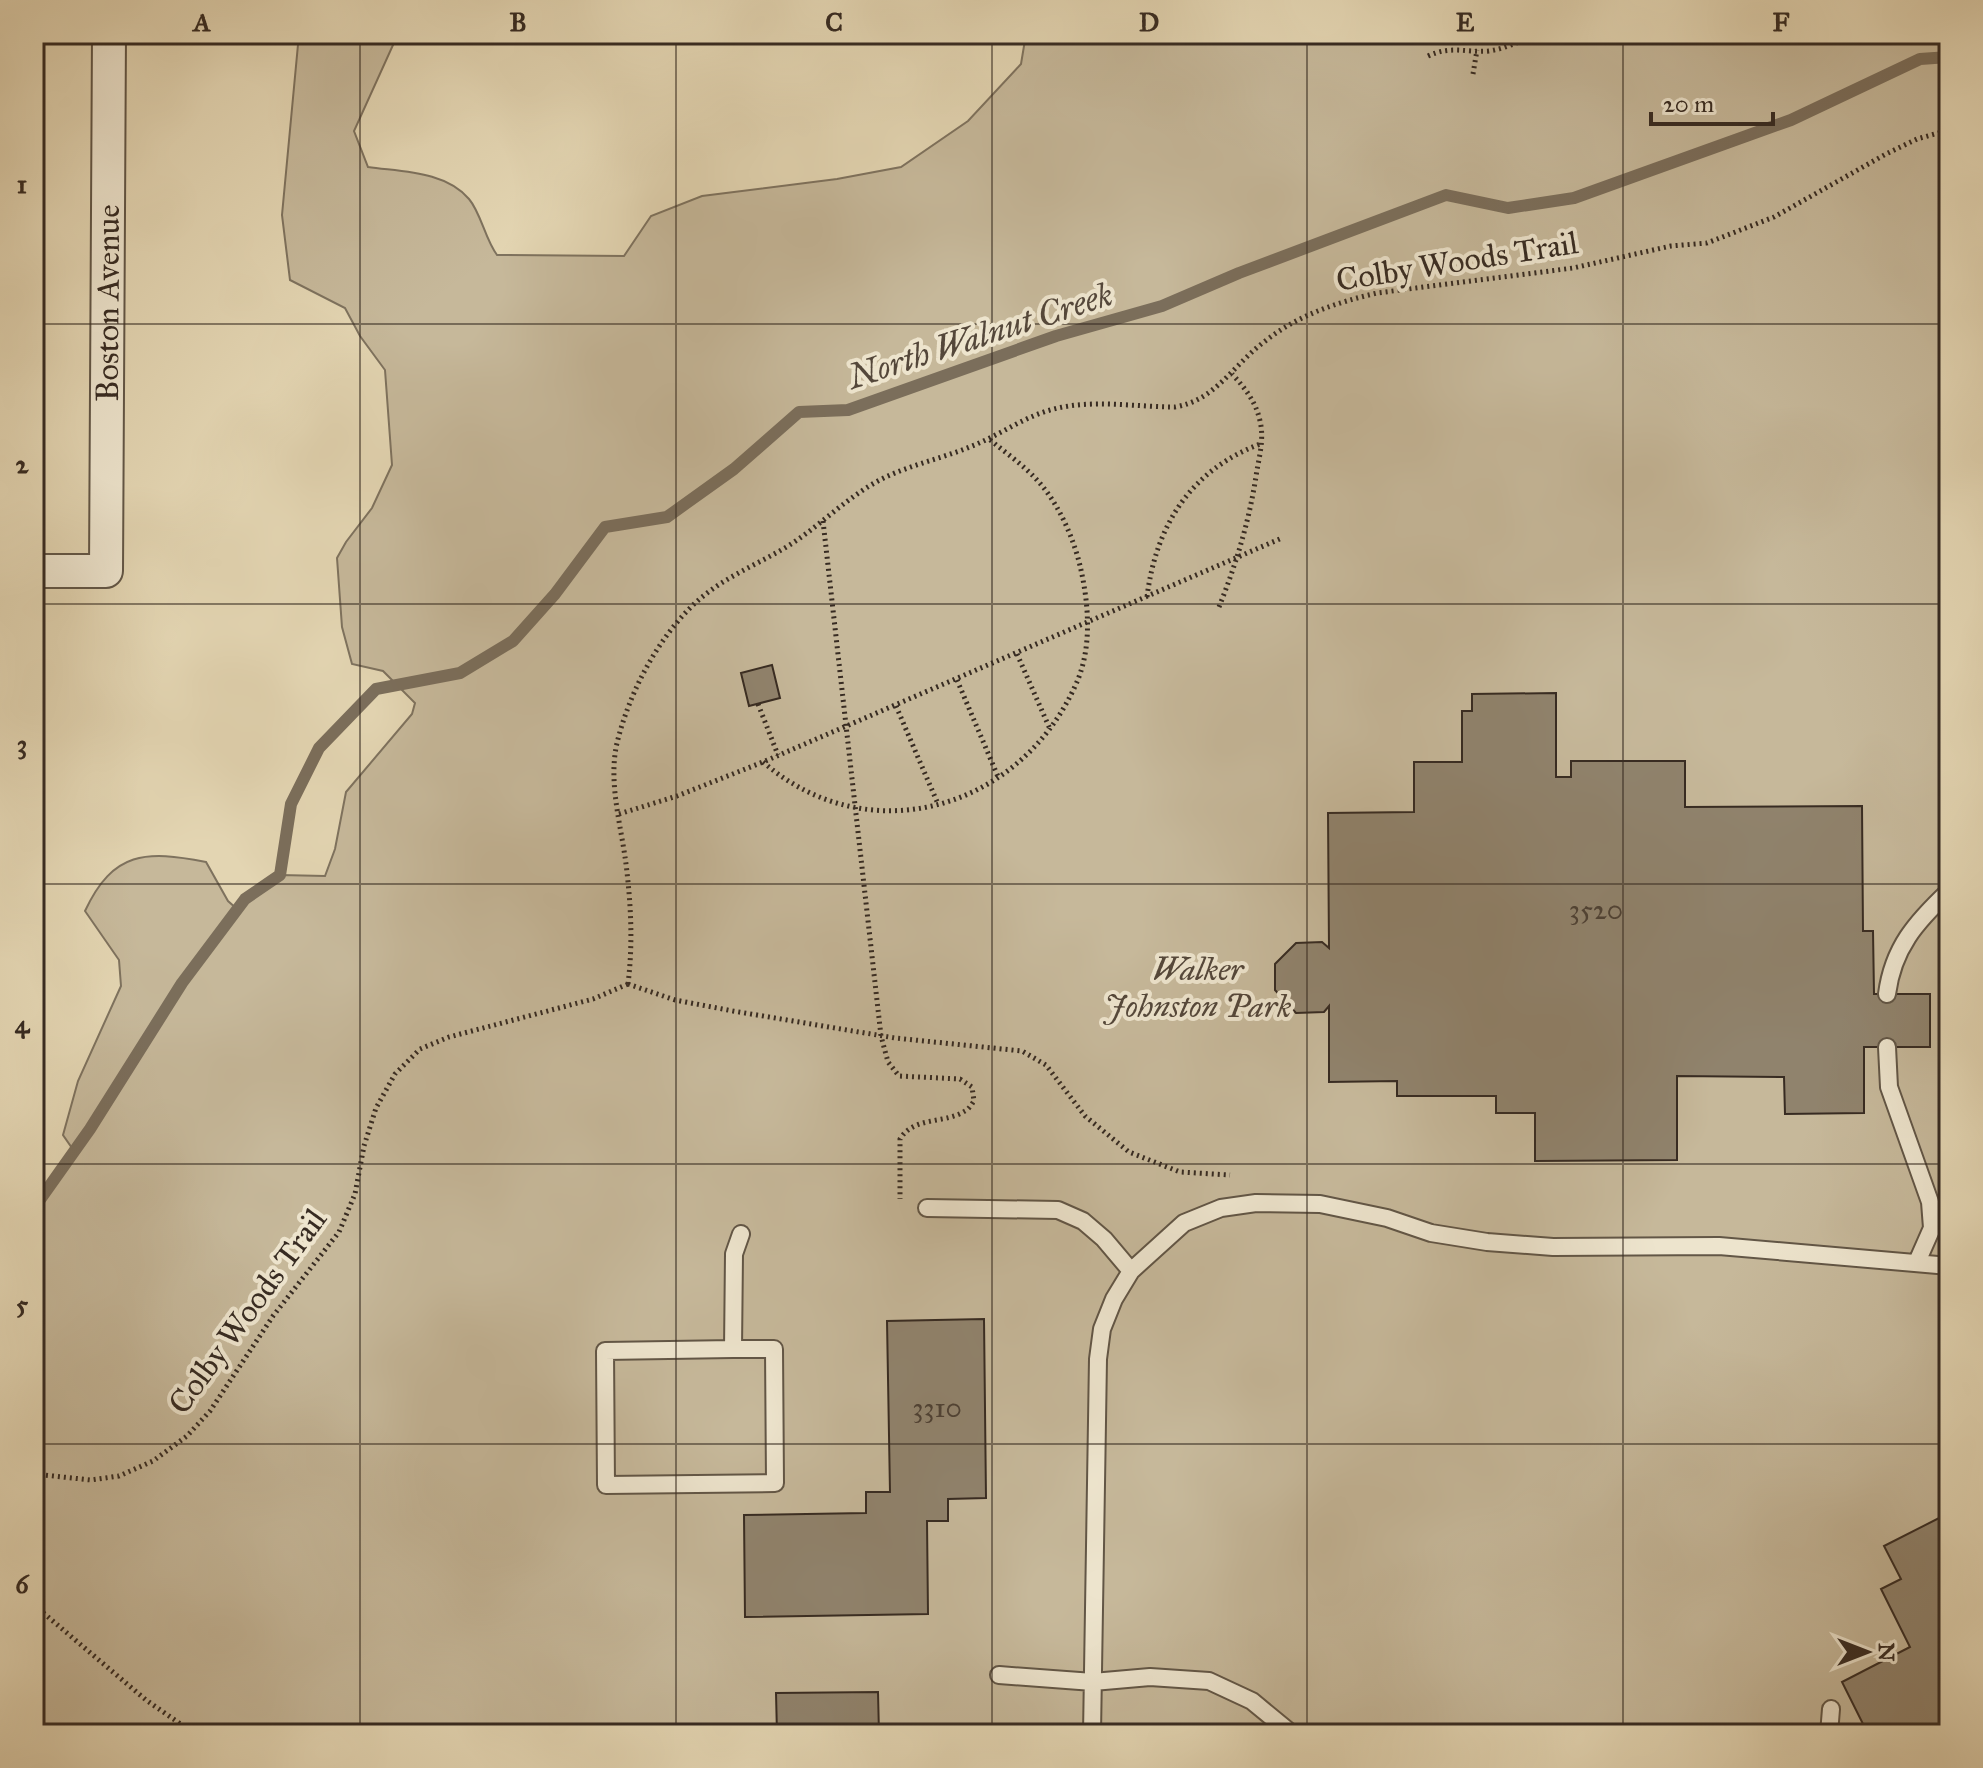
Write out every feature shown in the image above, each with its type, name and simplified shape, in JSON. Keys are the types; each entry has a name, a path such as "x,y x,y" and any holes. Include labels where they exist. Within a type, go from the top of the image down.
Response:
{"street":[{"name":"Boston Avenue","path":"34,571 106,571 109,34"}],"lane":[{"path":"1887,994 1889,974 1897,951 1926,913 1949,891"},
{"path":"1887,1047 1889,1087 1930,1202 1932,1228 1917,1262"},
{"path":"1092,1734 1098,1359 1102,1329 1114,1299 1131,1271 1184,1223 1221,1208 1256,1203 1320,1204 1387,1218 1431,1233 1487,1242 1553,1247 1719,1246 1949,1266"},
{"path":"927,1208 1058,1210 1083,1221 1104,1239 1131,1271"},
{"path":"733,1349 734,1254 741,1234"},
{"path":"733,1349 774,1349 775,1483 606,1485 605,1351 733,1349"},
{"path":"999,1675 1093,1682 1150,1677 1209,1681 1252,1701 1292,1734"},
{"path":"1829,1734 1831,1709"}],"path":[{"path":"1428,56 1442,50 1491,51 1535,35 1550,34"},
{"path":"1558,34 1596,40 1608,34"},
{"path":"1473,74 1477,50"},
{"name":"Colby Woods Trail","path":"34,1474 91,1480 119,1476 153,1461 195,1428 210,1411 273,1316 339,1232 355,1194 364,1146 376,1108 395,1074 420,1049 449,1037 593,999 628,984 632,955 618,814 616,749 623,721 644,673 672,628 710,589 788,546 888,475 945,457 1037,415 1075,405 1175,407 1203,399 1261,344 1285,326 1321,309 1377,293 1573,268 1671,246 1707,243 1774,217 1917,139 1949,130"},
{"path":"1219,607 1238,558 1252,501 1261,444 1261,424 1256,407 1246,389 1232,374"},
{"path":"763,762 782,779 807,793 857,807 914,809 951,802 999,779 1028,756 1050,729 1077,682 1087,623 1081,569 1066,526 1044,488 989,439"},
{"path":"1147,598 1151,566 1177,508 1213,467 1236,453 1261,444"},
{"path":"823,521 881,1036 888,1062 899,1076 960,1079 972,1087 974,1101 965,1111 918,1124 904,1132 900,1139 900,1208"},
{"path":"618,814 677,796 763,762 1282,538"},
{"path":"1017,654 1050,729"},
{"path":"957,680 999,779"},
{"path":"758,704 778,755"},
{"path":"896,706 938,804"},
{"path":"628,984 675,1000 881,1036 1022,1051 1046,1065 1085,1116 1129,1152 1180,1172 1234,1175"},
{"path":"34,1605 146,1700 195,1734"}],"green space":[{"name":"Walker Johnston Park","path":"299,34 398,34 354,131 368,167 422,174 459,190 473,205 497,255 624,256 651,216 702,196 837,179 901,167 968,121 1021,64 1026,34 1949,34 1949,1734 34,1734 34,1208 74,1151 63,1135 78,1081 121,986 119,960 85,911 107,876 120,866 149,856 206,862 228,901 237,909 245,899 280,875 325,876 335,849 346,792 412,714 415,703 383,671 352,664 342,627 337,558 372,508 392,465 385,370 360,336 345,308 290,280 282,215"}],"building":[{"path":"772,665 780,698 749,706 741,673"},
{"path":"1556,693 1556,777 1571,777 1571,761 1685,761 1685,807 1862,806 1863,931 1873,931 1874,994 1930,994 1930,1047 1864,1047 1864,1113 1785,1114 1784,1077 1677,1076 1677,1160 1535,1161 1535,1113 1496,1113 1496,1096 1397,1096 1397,1081 1329,1082 1329,1006 1324,1012 1296,1013 1275,990 1275,964 1296,943 1322,942 1329,948 1328,813 1414,812 1414,762 1462,762 1462,711 1472,711 1472,694"},
{"path":"984,1319 986,1498 948,1499 948,1521 927,1521 928,1614 745,1617 744,1515 866,1513 866,1492 890,1492 887,1321"},
{"path":"1949,1513 1949,1734 1868,1734 1842,1682 1910,1647 1881,1589 1901,1579 1884,1546"},
{"path":"878,1692 879,1734 777,1734 776,1693"}],"waterway":[{"name":"North Walnut Creek","path":"34,1208 90,1129 182,983 245,899 280,875 291,804 319,748 376,689 460,673 513,641 555,594 605,527 667,517 734,469 799,412 848,410 1056,336 1162,306 1239,273 1446,195 1508,208 1574,198 1791,120 1920,59 1949,57"}]}
